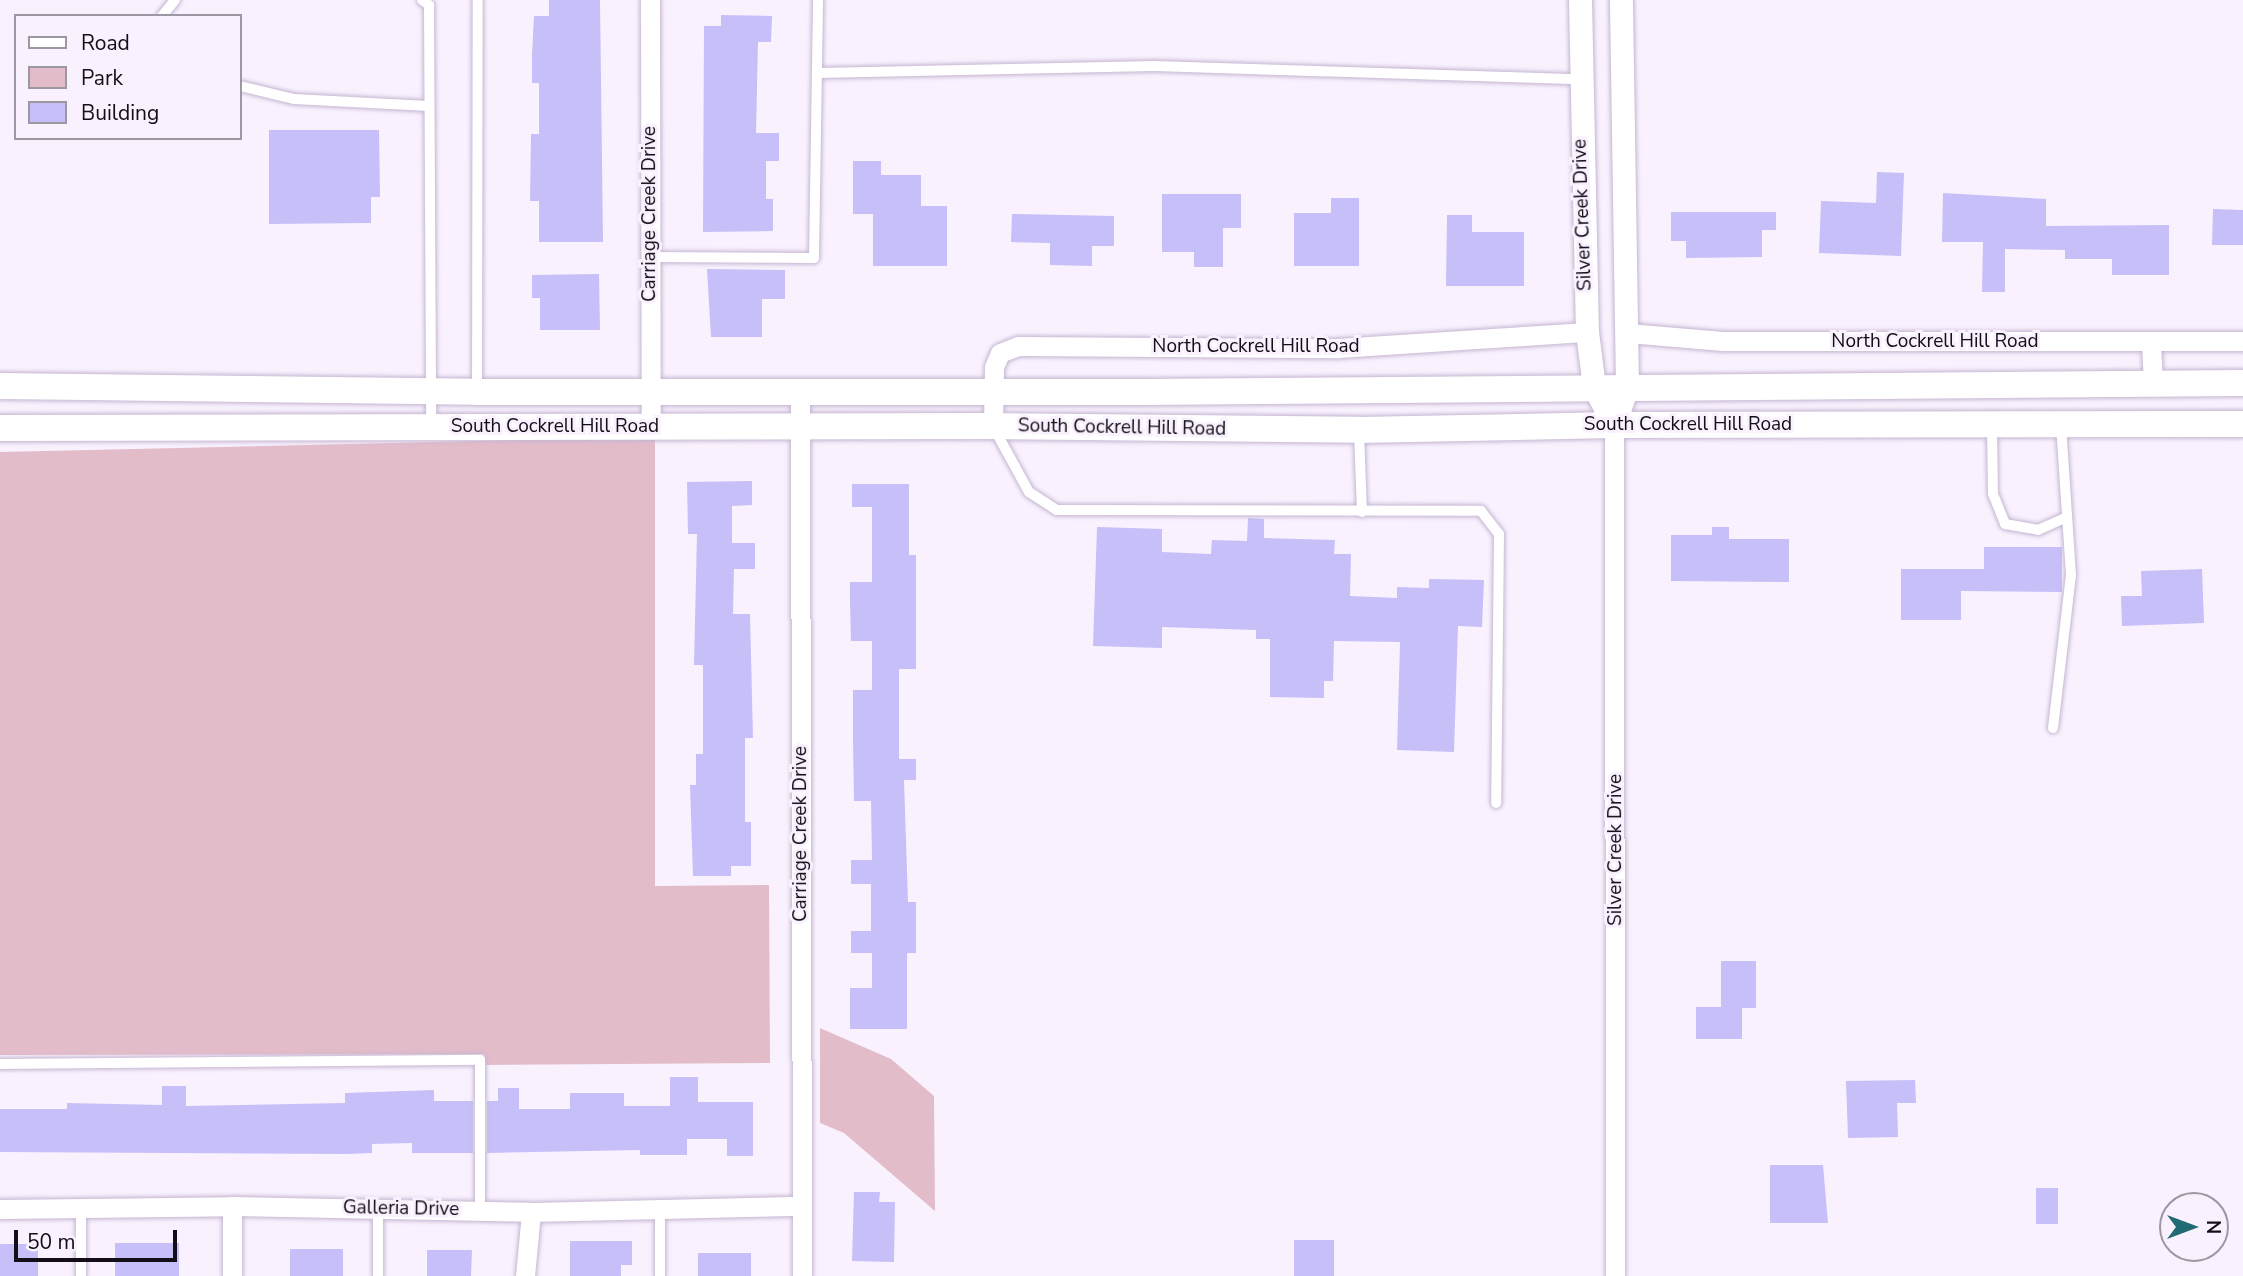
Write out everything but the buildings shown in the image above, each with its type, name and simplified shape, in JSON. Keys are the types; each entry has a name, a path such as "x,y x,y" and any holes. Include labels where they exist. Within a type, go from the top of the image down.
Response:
{"main road":[{"name":"South Cockrell Hill Road","path":"0,386 651,393 2243,383"},
{"name":"South Cockrell Hill Road","path":"0,428 993,426 1359,430 1614,425 2243,424"}],"street":[{"name":"Carriage Creek Drive","path":"650,0 651,427"},
{"name":"Silver Creek Drive","path":"1580,0 1579,79 1587,332 1594,387 1614,425"},
{"name":"Silver Creek Drive","path":"1615,1276 1614,425 1627,387 1628,334 1621,0"},
{"name":"North Cockrell Hill Road","path":"993,426 993,392 1000,353 1018,346 1338,348 1587,332"},
{"name":"North Cockrell Hill Road","path":"1628,334 1723,341 2243,341"},
{"path":"2151,343 2153,383"},
{"name":"Carriage Creek Drive","path":"800,392 802,1276"},
{"path":"232,1206 232,1276"},
{"name":"Galleria Drive","path":"0,1209 232,1206 530,1212 802,1206"},
{"path":"525,1276 530,1212"}],"lane":[{"path":"164,14 175,0"},
{"path":"422,0 429,5 431,427"},
{"path":"477,392 478,0"},
{"path":"650,257 814,258 819,73 818,0"},
{"path":"819,73 1154,66 1579,79"},
{"path":"242,86 294,99 429,106"},
{"path":"1992,425 1993,494 2005,524 2038,530 2065,518"},
{"path":"2053,728 2070,588 2061,425"},
{"path":"993,426 1029,492 1057,510 1481,511 1499,534 1496,803"},
{"path":"1359,430 1362,512"},
{"path":"0,1064 480,1060 480,1211"},
{"path":"81,1208 81,1276"},
{"path":"377,1276 378,1209"},
{"path":"660,1209 660,1276"}],"green space":[{"path":"655,437 655,886 769,885 770,1063 486,1065 484,1054 0,1055 0,452"},
{"path":"820,1028 891,1059 934,1096 935,1211 844,1133 820,1123"}]}
